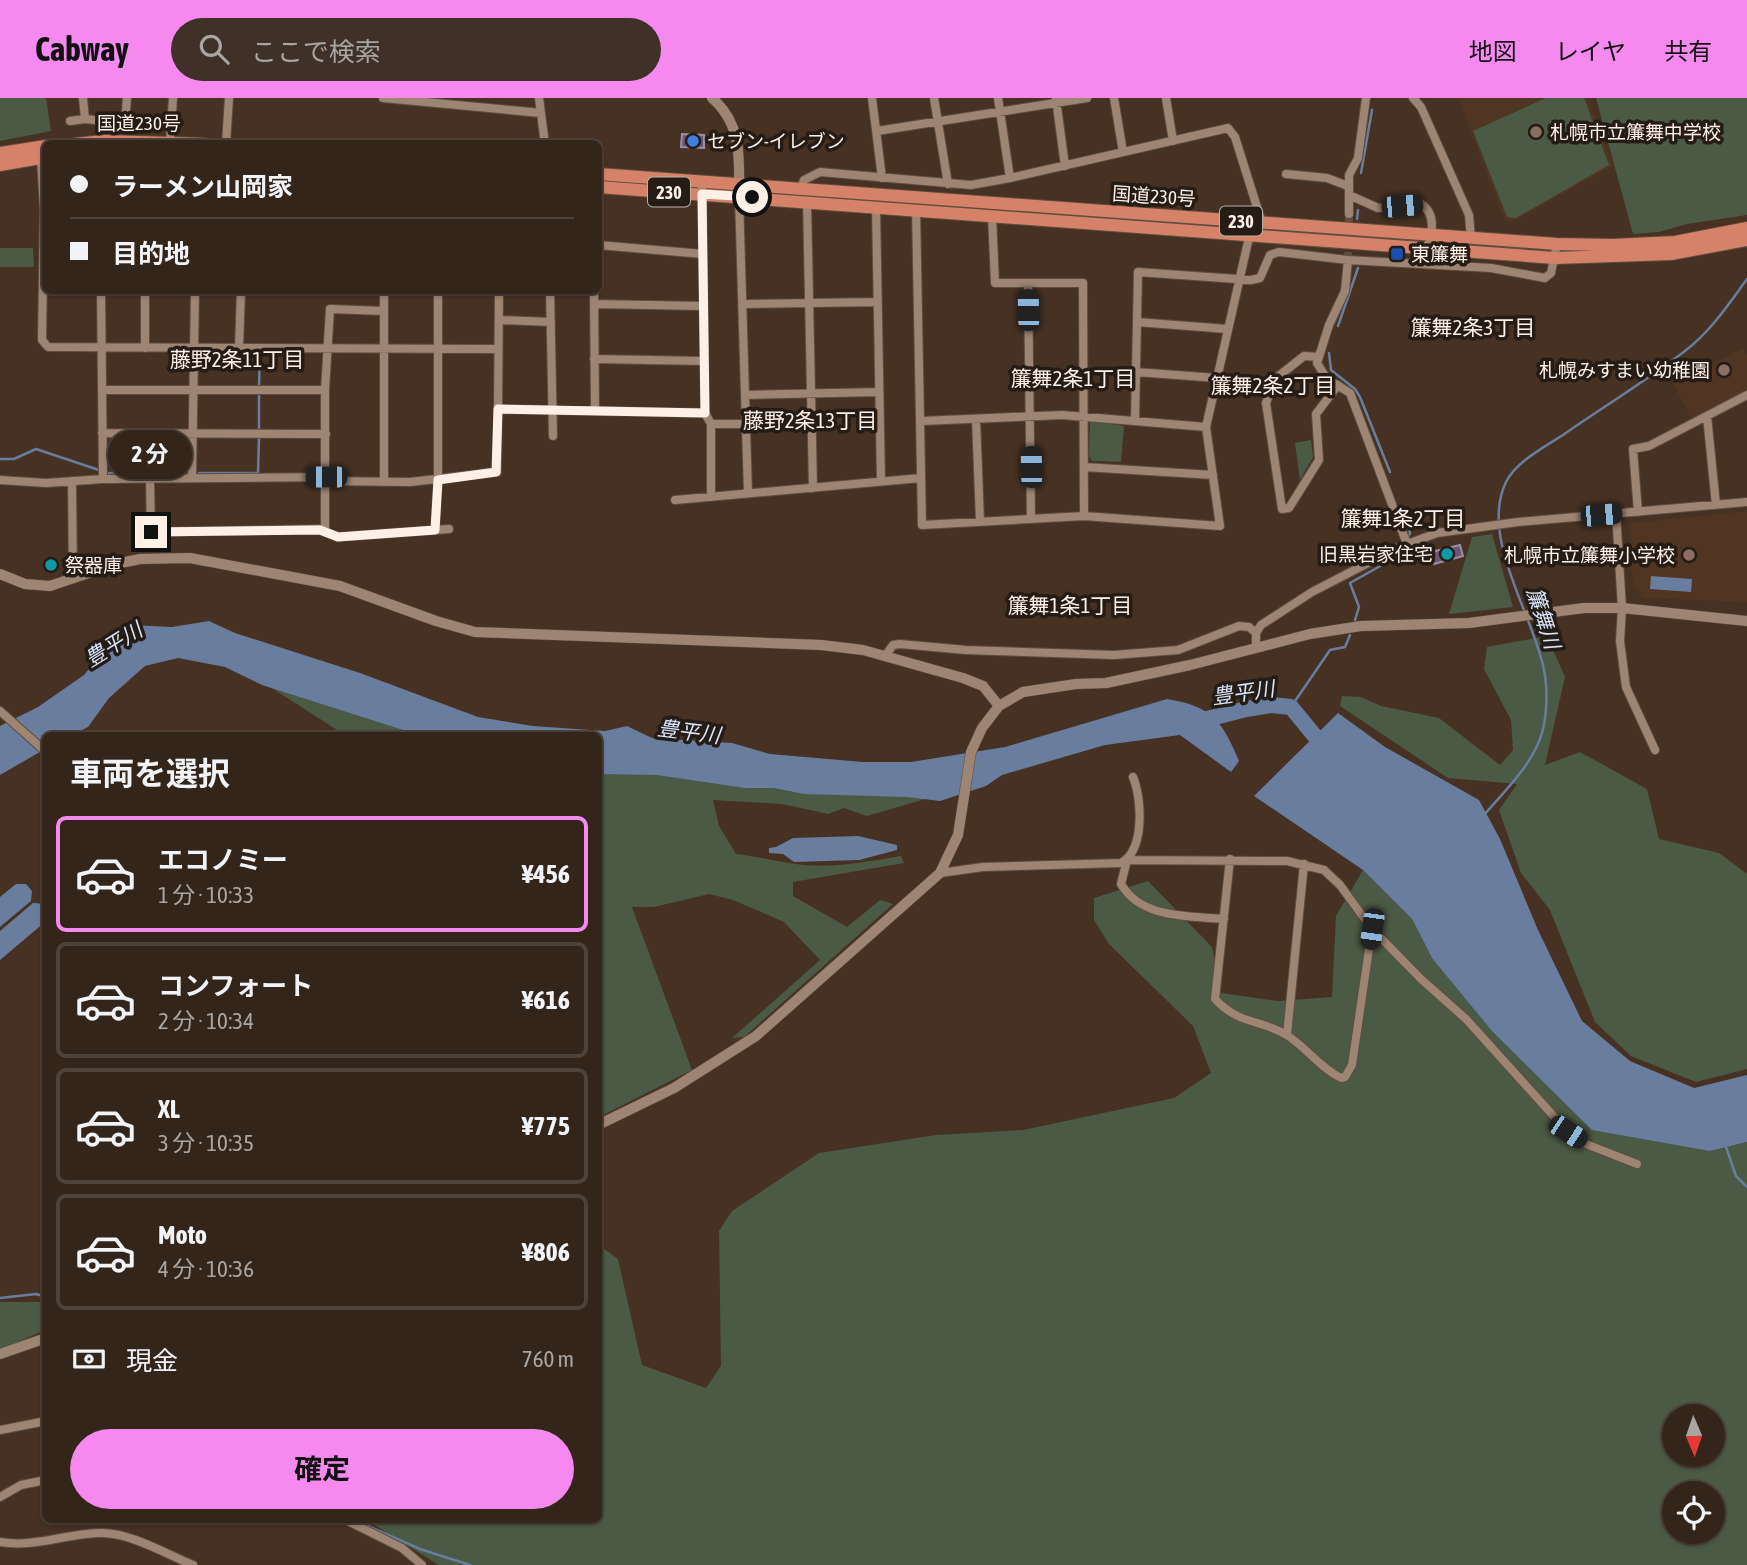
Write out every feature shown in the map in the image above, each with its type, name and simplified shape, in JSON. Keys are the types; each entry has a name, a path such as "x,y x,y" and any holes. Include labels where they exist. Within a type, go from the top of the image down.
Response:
{"highway":[{"path":"0,153 42,154"},
{"path":"0,165 42,154"},
{"name":"国道230号","path":"602,175 702,188"},
{"name":"国道230号","path":"602,187 739,190 876,207 1555,258 1671,254 1744,235"},
{"name":"国道230号","path":"802,197 1257,223 1557,244 1613,246 1744,235"}],"street":[{"path":"83,98 85,118"},
{"path":"70,121 85,118 125,123 127,98"},
{"path":"170,140 173,98"},
{"path":"226,140 229,98"},
{"path":"383,98 541,113"},
{"path":"539,98 544,140"},
{"path":"712,98 728,115 739,143 748,494"},
{"path":"872,98 883,178"},
{"path":"934,98 947,184"},
{"path":"998,98 1010,178"},
{"path":"877,131 1000,112 1056,100 1087,98"},
{"path":"1114,98 1123,152"},
{"path":"1166,98 1173,141"},
{"path":"1349,214 1349,175 1358,158 1366,98"},
{"path":"1413,98 1422,107 1469,215 1470,253"},
{"path":"1056,100 1065,166"},
{"path":"813,488 809,303 802,197 804,180 820,172 971,185 1228,128 1235,137 1257,223 1249,237 1206,427 1220,526 1084,516 922,525 916,209"},
{"path":"1286,174 1327,178 1378,208 1421,204 1426,206 1432,219 1432,235 1427,249"},
{"path":"702,188 705,413 711,424 711,497"},
{"path":"876,207 881,481"},
{"path":"992,215 995,283 1083,283 1084,516"},
{"path":"1135,420 1138,272 1251,280 1260,278 1270,255 1279,252 1348,260 1491,268 1545,278 1551,273 1557,244"},
{"path":"602,245 703,254"},
{"path":"1348,260 1345,291 1329,325 1317,363 1327,379 1350,393 1407,544"},
{"path":"1028,283 1031,519"},
{"path":"43,294 42,340 48,347 498,349"},
{"path":"101,294 103,479"},
{"path":"145,294 145,348"},
{"path":"192,478 195,294"},
{"path":"239,348 241,294"},
{"path":"384,294 384,482"},
{"path":"435,530 438,480 438,294"},
{"path":"0,480 27,484 103,479 192,478 384,482 438,480 496,472 499,294"},
{"path":"550,294 553,436"},
{"path":"594,294 595,411"},
{"path":"743,304 876,302"},
{"path":"594,304 704,306"},
{"path":"325,531 325,390 330,309 384,311"},
{"path":"499,320 551,322"},
{"path":"1137,322 1227,328"},
{"path":"1319,357 1304,356 1275,379 1266,403 1282,509 1289,508 1319,460 1316,414 1338,385"},
{"path":"594,359 704,361"},
{"path":"1136,372 1217,378"},
{"path":"102,390 325,390"},
{"path":"746,395 879,393"},
{"path":"1638,512 1633,449 1649,446 1747,395"},
{"path":"498,409 705,413"},
{"path":"921,421 1084,416 1206,427"},
{"path":"1707,416 1716,505"},
{"path":"976,419 980,521"},
{"path":"711,424 746,424"},
{"path":"102,433 326,434"},
{"path":"1084,467 1213,475"},
{"path":"675,500 921,478"},
{"path":"149,479 151,532 325,531 338,537 449,529"},
{"path":"72,481 72,579"},
{"path":"1256,647 1256,633 1261,625 1312,592 1407,544 1437,533 1518,522 1747,502"},
{"path":"1616,513 1622,608 1620,641 1626,687 1656,750"},
{"path":"0,574 15,582 37,586 141,559 190,558 340,586 436,621 475,632 821,645 885,656 983,686 999,706"},
{"path":"602,1123 674,1088 756,1036 940,873 958,835 971,752 991,715 999,706 1023,692 1106,683 1190,665 1256,647 1361,626 1469,623 1553,611 1622,608 1747,621"},
{"path":"885,656 893,645 900,644 965,650 1114,655 1178,650 1239,626 1249,627 1256,633"},
{"path":"0,711 42,748"},
{"path":"940,873 982,867 1121,863 1132,854 1139,822 1138,788 1133,777"},
{"path":"1127,860 1230,859 1304,864 1324,870 1340,885 1372,929 1421,979 1466,1018 1568,1132 1586,1144 1637,1164"},
{"path":"1230,859 1215,999 1240,1019 1287,1035 1330,1073 1341,1078 1349,1073 1372,929"},
{"path":"1127,860 1121,884 1132,898 1144,906 1163,912 1224,919"},
{"path":"1287,1035 1304,864"},
{"path":"0,1354 42,1339"},
{"path":"0,1430 42,1422"},
{"path":"0,1497 22,1485 42,1481"},
{"path":"352,1523 402,1548 422,1565"},
{"path":"0,1542 45,1542 104,1532 193,1565"}],"shaded area":[{"name":"札幌市立簾舞中学校","path":"1458,98 1587,98 1613,166 1516,220 1505,221"},
{"name":"札幌みすまい幼稚園","path":"1743,348 1747,355 1747,391 1692,420 1673,384"},
{"name":"札幌市立簾舞小学校","path":"1747,511 1747,602 1643,598 1633,587 1630,523"}],"green space":[{"path":"0,98 46,98 51,131 0,141"},
{"name":"札幌市立簾舞中学校","path":"1546,98 1584,98 1609,165 1516,218 1507,217 1473,131"},
{"path":"1596,98 1747,98 1747,215 1687,224 1659,232 1633,234"},
{"path":"0,248 33,248 34,267 0,267"},
{"path":"1092,421 1124,426 1121,462 1092,461 1089,456"},
{"path":"1311,440 1313,457 1300,480 1295,443"},
{"path":"1492,534 1513,607 1449,614 1472,537"},
{"path":"1547,636 1565,677 1545,765 1580,752 1647,789 1659,839 1719,853 1747,874 1747,1069 1696,1082 1631,1056 1595,1022 1550,910 1521,873 1499,810 1517,784 1448,778 1340,706 1342,696 1361,697 1381,706 1439,718 1500,765 1513,750 1511,720 1484,669 1487,647"},
{"path":"267,685 438,732 340,732"},
{"path":"602,770 953,791 867,816 844,808 828,814 782,804 713,800 719,826 736,854 822,866 901,856 904,863 793,882 793,896 847,927 880,900 893,904 744,1037 732,1038 820,960 784,922 733,900 709,894 654,907 632,907 692,1070 602,1115"},
{"path":"1363,870 1412,919 1432,958 1710,1151 1747,1142 1747,1565 439,1565 371,1523 602,1523 602,1247 618,1259 642,1365 706,1388 721,1366 719,1231 732,1211 819,1153 936,1135 1023,1130 1174,1098 1211,1073 1193,1026 1109,944 1094,920 1094,898 1148,881 1212,947 1221,993 1278,1001 1332,997 1336,916"},
{"path":"0,1302 42,1302 42,1331 0,1350"}],"water":[{"path":"1651,576 1692,579 1691,592 1650,589"},
{"path":"209,621 235,633 360,673 478,717 533,726 605,731 627,726 652,738 732,743 770,754 863,762 911,762 1005,747 1167,699 1194,706 1213,717 1227,735 1239,761 1231,772 1180,735 1105,745 1002,775 986,786 940,801 907,797 804,794 774,788 745,788 657,775 602,774 602,732 410,732 262,685 225,667 178,658 145,666 109,698 88,727 78,732 42,732 42,751 0,775 0,726 38,707 84,675 130,625 172,627"},
{"path":"1338,713 1385,747 1479,800 1500,839 1538,930 1582,1021 1630,1061 1694,1088 1747,1075 1747,1142 1710,1151 1592,1130 1492,1031 1432,958 1412,919 1363,870 1254,796"},
{"path":"858,836 897,845 897,850 859,860 794,862 783,854 769,853 769,848 793,838"},
{"path":"16,884 26,884 32,891 31,901 0,927 0,897"},
{"path":"33,903 42,904 42,925 0,960 0,931"}],"building":[{"name":"セブン-イレブン","path":"682,134 704,135 704,148 681,147"},
{"name":"旧黒岩家住宅","path":"1460,545 1463,556 1434,564 1431,552"}],"waterway":[{"path":"1361,173 1372,110"},
{"path":"1357,219 1358,210"},
{"path":"1338,326 1358,268"},
{"name":"簾舞川","path":"1484,815 1532,756 1542,733 1546,710 1544,670 1511,576 1499,527 1499,504 1506,482 1516,468 1531,456 1640,383 1694,343 1719,317 1747,279"},
{"path":"259,387 260,352"},
{"path":"1329,353 1331,370 1355,389 1360,397 1390,472"},
{"path":"259,396 259,430"},
{"path":"199,473 258,473 259,438"},
{"path":"0,459 14,459 36,449 99,470"},
{"path":"109,473 188,473"},
{"path":"1407,516 1410,533 1407,540"},
{"path":"1355,620 1359,607 1350,583 1398,556 1402,549"},
{"path":"1291,707 1330,650 1345,647 1350,635"},
{"name":"豊平川","path":"1192,723 1246,709 1271,705 1291,707 1328,752"},
{"path":"1725,1144 1736,1176 1747,1187"},
{"path":"0,1298 36,1294 42,1296"},
{"path":"361,1523 420,1549 470,1565"}],"tunnel":[{"path":"1348,260 1349,214"}],"place":[{"name":"札幌市立簾舞中学校","path":"1536,132"},
{"name":"セブン-イレブン","path":"693,141"},
{"name":"東簾舞","path":"1397,254"},
{"name":"札幌みすまい幼稚園","path":"1724,370"},
{"name":"旧黒岩家住宅","path":"1447,554"},
{"name":"札幌市立簾舞小学校","path":"1689,555"},
{"name":"祭器庫","path":"51,565"}],"district":[{"name":"簾舞2条3丁目","path":"1473,327"},
{"name":"藤野2条11丁目","path":"237,359"},
{"name":"簾舞2条1丁目","path":"1073,378"},
{"name":"簾舞2条2丁目","path":"1273,385"},
{"name":"藤野2条13丁目","path":"810,420"},
{"name":"簾舞1条2丁目","path":"1403,518"},
{"name":"簾舞1条1丁目","path":"1070,605"}],"route":[{"path":"151,532 320,530 338,537 435,530 438,480 496,472 498,409 705,413 702,194 752,197"}]}
